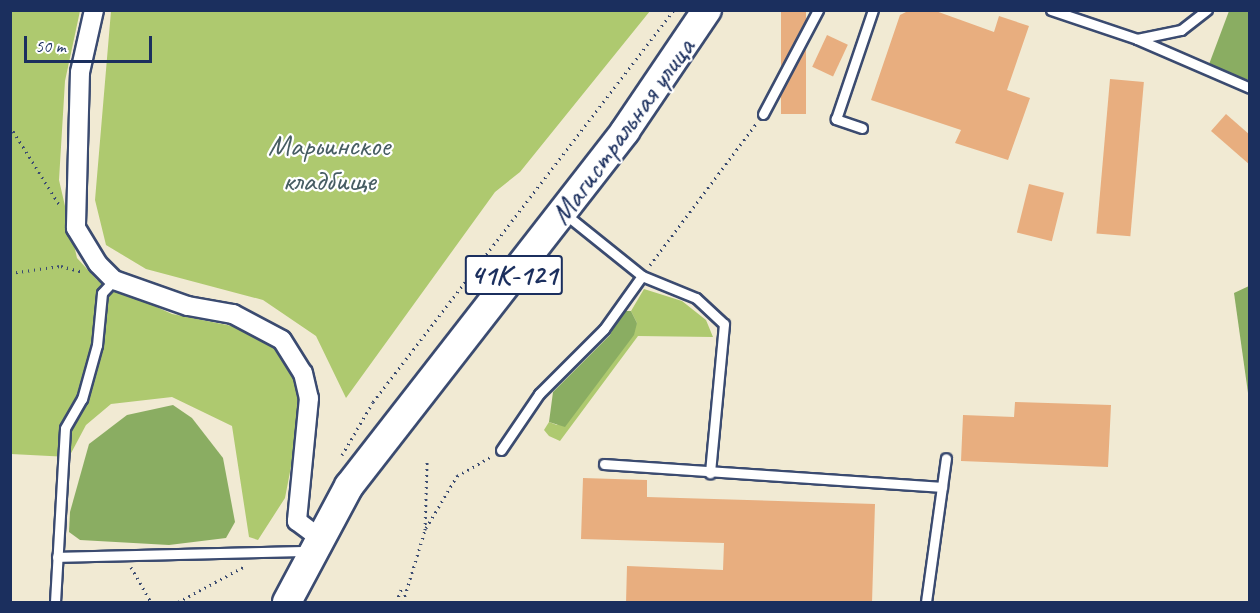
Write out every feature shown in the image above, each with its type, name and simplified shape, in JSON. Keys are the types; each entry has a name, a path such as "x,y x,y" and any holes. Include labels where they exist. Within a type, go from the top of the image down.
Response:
{"main road":[{"name":"Магистральная улица","path":"315,544 379,444 563,212 663,81 707,10"},
{"name":"41К-121","path":"287,603 315,544"}],"street":[{"path":"94,10 80,72 72,207 85,246 114,280 188,306 233,314 282,340 303,373 309,398 297,521 315,544"}],"lane":[{"path":"763,114 818,10"},
{"path":"862,128 836,119 873,10"},
{"path":"1051,10 1137,39 1250,88"},
{"path":"1137,39 1181,30 1207,10"},
{"path":"563,212 642,276 696,298 724,324 711,473"},
{"path":"501,450 539,394 604,329 642,276"},
{"path":"55,603 65,428 82,399 97,345 102,293 114,280"},
{"path":"926,603 946,458"},
{"path":"604,464 942,487"},
{"path":"57,557 273,551 315,544"}],"path":[{"path":"373,402 674,10"},
{"path":"642,276 763,114"},
{"path":"10,126 62,212"},
{"path":"10,273 61,266 114,280"},
{"path":"396,603 425,530 457,476 501,450"},
{"path":"425,530 428,461"},
{"path":"178,603 273,551"},
{"path":"125,555 151,603"},
{"path":"403,603 404,584"}],"green space":[{"name":"Марьинское кладбище","path":"111,10 650,11 520,172 495,192 346,398 316,336 263,300 146,269 106,245 95,200"},
{"path":"10,11 80,11 65,81 59,180 77,258 97,280 172,314 252,330 291,357 302,409 285,498 258,540 249,537 232,426 172,397 111,404 86,425 69,457 11,454"},
{"path":"1229,11 1249,11 1249,80 1208,67"},
{"path":"1249,286 1249,400 1234,293"},
{"path":"644,289 682,301 706,320 713,337 638,336 560,441 549,436 544,430 549,422 557,425 637,323 631,311"},
{"path":"620,311 631,311 637,323 634,335 565,427 549,422 553,392 610,335"},
{"path":"173,405 192,418 223,458 235,522 226,538 169,545 80,540 69,532 70,512 89,444 127,415"}],"building":[{"path":"781,10 806,10 806,114 781,114"},
{"path":"910,10 933,10 994,32 999,16 1029,26 1007,90 1030,98 1008,160 955,143 961,130 871,100 900,15"},
{"path":"827,35 848,45 833,76 812,67"},
{"path":"1110,79 1144,82 1130,236 1096,233"},
{"path":"1226,114 1250,135 1250,165 1211,131"},
{"path":"1029,184 1064,193 1052,241 1017,233"},
{"path":"1015,402 1111,405 1108,467 961,461 963,415 1014,417"},
{"path":"583,478 647,480 647,497 875,504 872,603 626,603 627,566 723,570 724,543 581,539"}]}
